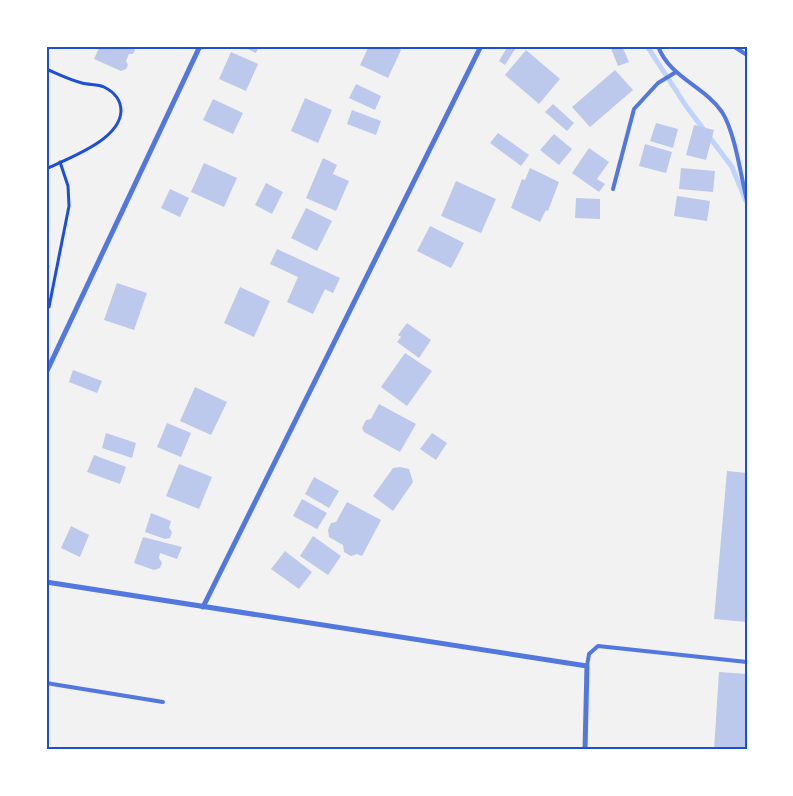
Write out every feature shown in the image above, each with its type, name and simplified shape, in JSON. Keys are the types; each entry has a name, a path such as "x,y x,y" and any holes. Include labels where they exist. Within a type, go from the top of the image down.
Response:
{"street":[{"path":"46,372 200,46"},
{"path":"203,607 481,46"},
{"path":"46,582 587,666 585,750"}],"lane":[{"path":"658,46 669,66 710,98 722,112 728,126 747,201"},
{"path":"732,46 747,55"},
{"path":"613,189 628,123 634,109 658,83 676,72"},
{"path":"587,666 589,654 598,646 747,662"},
{"path":"46,683 163,702"}],"path":[{"path":"46,69 83,84 103,86 113,93 121,103 121,114 117,125 102,141 46,169"},
{"path":"46,306 49,307 69,206 68,186 60,162"}],"building":[{"path":"100,46 132,46 135,50 133,54 129,54 126,61 128,65 126,69 121,71 94,59"},
{"path":"241,46 259,46 256,53"},
{"path":"369,46 393,46 401,50 388,78 360,65"},
{"path":"508,46 517,46 505,65 499,61"},
{"path":"610,46 622,46 629,62 618,66"},
{"path":"526,50 560,79 539,104 505,75"},
{"path":"231,52 258,64 246,91 219,79"},
{"path":"615,70 633,90 590,127 572,107"},
{"path":"356,84 381,96 375,110 349,98"},
{"path":"305,98 332,110 318,143 291,131"},
{"path":"213,99 243,113 233,134 203,120"},
{"path":"553,104 574,123 567,131 545,112"},
{"path":"352,110 381,121 376,135 347,124"},
{"path":"656,123 678,129 673,148 650,141"},
{"path":"694,125 714,130 706,160 686,155"},
{"path":"498,133 529,155 521,166 490,143"},
{"path":"554,134 572,149 559,165 540,150"},
{"path":"645,144 672,152 666,173 639,166"},
{"path":"589,148 609,162 597,179 605,184 599,192 572,173"},
{"path":"323,158 337,165 333,174 349,181 336,211 306,198"},
{"path":"204,163 237,178 224,207 191,192"},
{"path":"530,168 559,182 548,211 546,210 540,222 511,208 522,179 525,180"},
{"path":"681,168 715,171 713,192 679,189"},
{"path":"456,181 496,199 481,233 441,216"},
{"path":"266,183 283,192 272,214 255,205"},
{"path":"170,189 189,198 180,217 161,208"},
{"path":"677,196 710,201 707,221 674,216"},
{"path":"576,198 600,199 600,219 575,218"},
{"path":"306,208 332,221 317,251 291,238"},
{"path":"430,226 464,243 451,268 417,251"},
{"path":"277,249 340,278 333,293 325,289 313,314 287,302 298,277 270,264"},
{"path":"46,264 50,265 47,281 46,281"},
{"path":"117,283 147,293 134,330 104,320"},
{"path":"240,287 270,301 254,337 224,323"},
{"path":"407,323 431,340 419,358 397,342 401,337 398,335"},
{"path":"405,353 432,371 407,406 381,387"},
{"path":"73,370 102,381 97,393 69,382"},
{"path":"195,387 227,402 211,435 180,421"},
{"path":"379,404 416,424 400,452 364,432 362,428 366,420 371,419"},
{"path":"167,423 191,433 181,457 157,447"},
{"path":"106,433 136,443 132,458 102,448"},
{"path":"432,433 447,443 436,460 420,449"},
{"path":"94,455 126,467 120,484 87,472"},
{"path":"179,464 212,477 199,509 166,496"},
{"path":"393,468 409,469 413,482 393,511 373,496"},
{"path":"727,471 747,473 747,622 714,619"},
{"path":"314,477 339,491 329,508 305,494"},
{"path":"302,499 327,513 317,529 293,516"},
{"path":"347,502 381,520 362,556 357,554 351,556 344,552 343,545 329,537 328,530 331,523 336,522"},
{"path":"151,513 171,521 169,528 172,532 170,538 165,539 145,532"},
{"path":"71,526 89,535 80,557 61,548"},
{"path":"313,536 341,556 328,575 300,556"},
{"path":"143,537 182,547 177,559 160,553 159,558 162,563 160,568 154,570 134,563"},
{"path":"285,551 312,572 299,589 271,569"},
{"path":"719,672 747,674 747,750 714,750"}],"waterway":[{"path":"647,46 686,106 732,167 746,201"}]}
